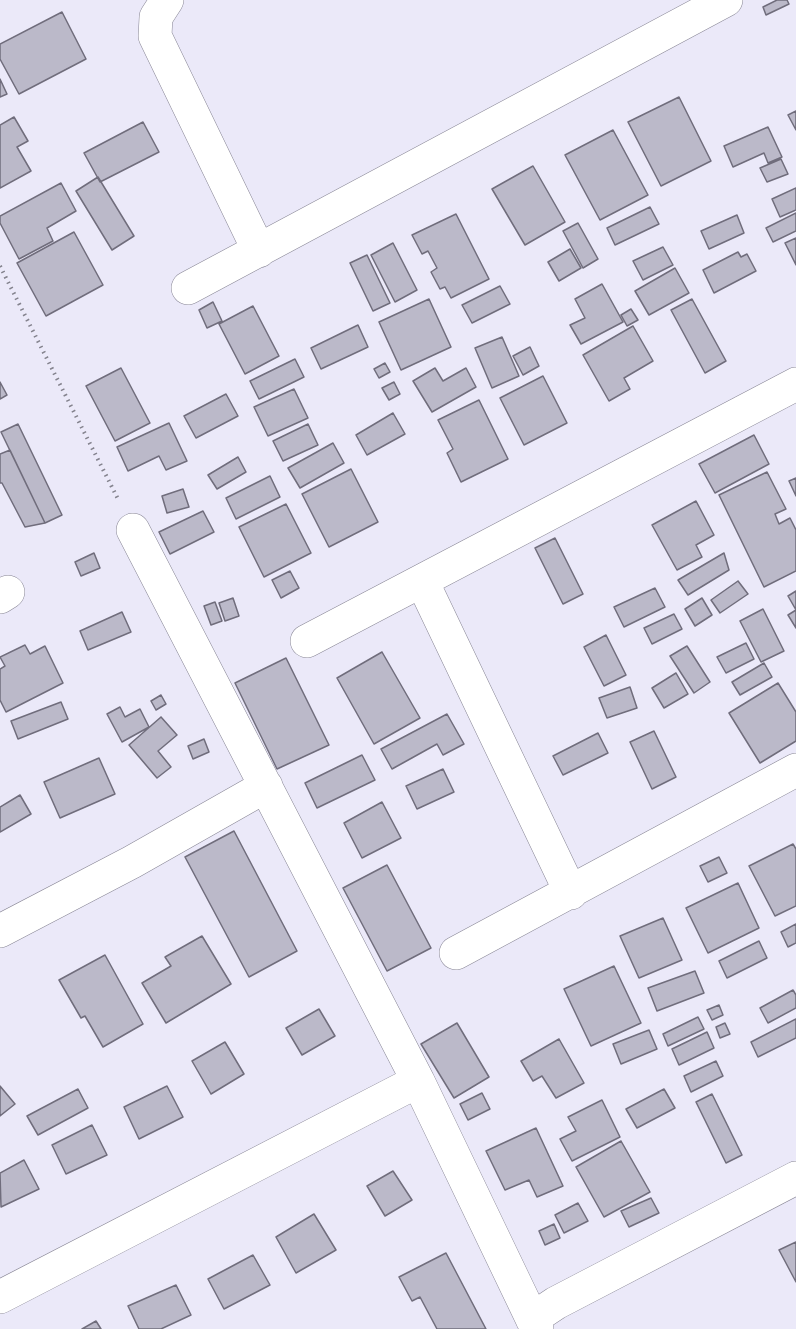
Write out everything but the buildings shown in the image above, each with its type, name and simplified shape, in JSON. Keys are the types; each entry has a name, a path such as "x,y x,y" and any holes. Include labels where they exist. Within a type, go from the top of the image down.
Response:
{"street":[{"path":"167,0 156,17 155,36 260,251"},
{"path":"188,288 726,0"},
{"path":"307,641 796,384"},
{"path":"133,530 418,1081 534,1324 556,1303 796,1178"},
{"path":"422,581 570,892"},
{"path":"456,953 796,770"},
{"path":"0,931 132,862 266,786"},
{"path":"0,1297 418,1081"}],"path":[{"path":"0,266 133,530"}]}
